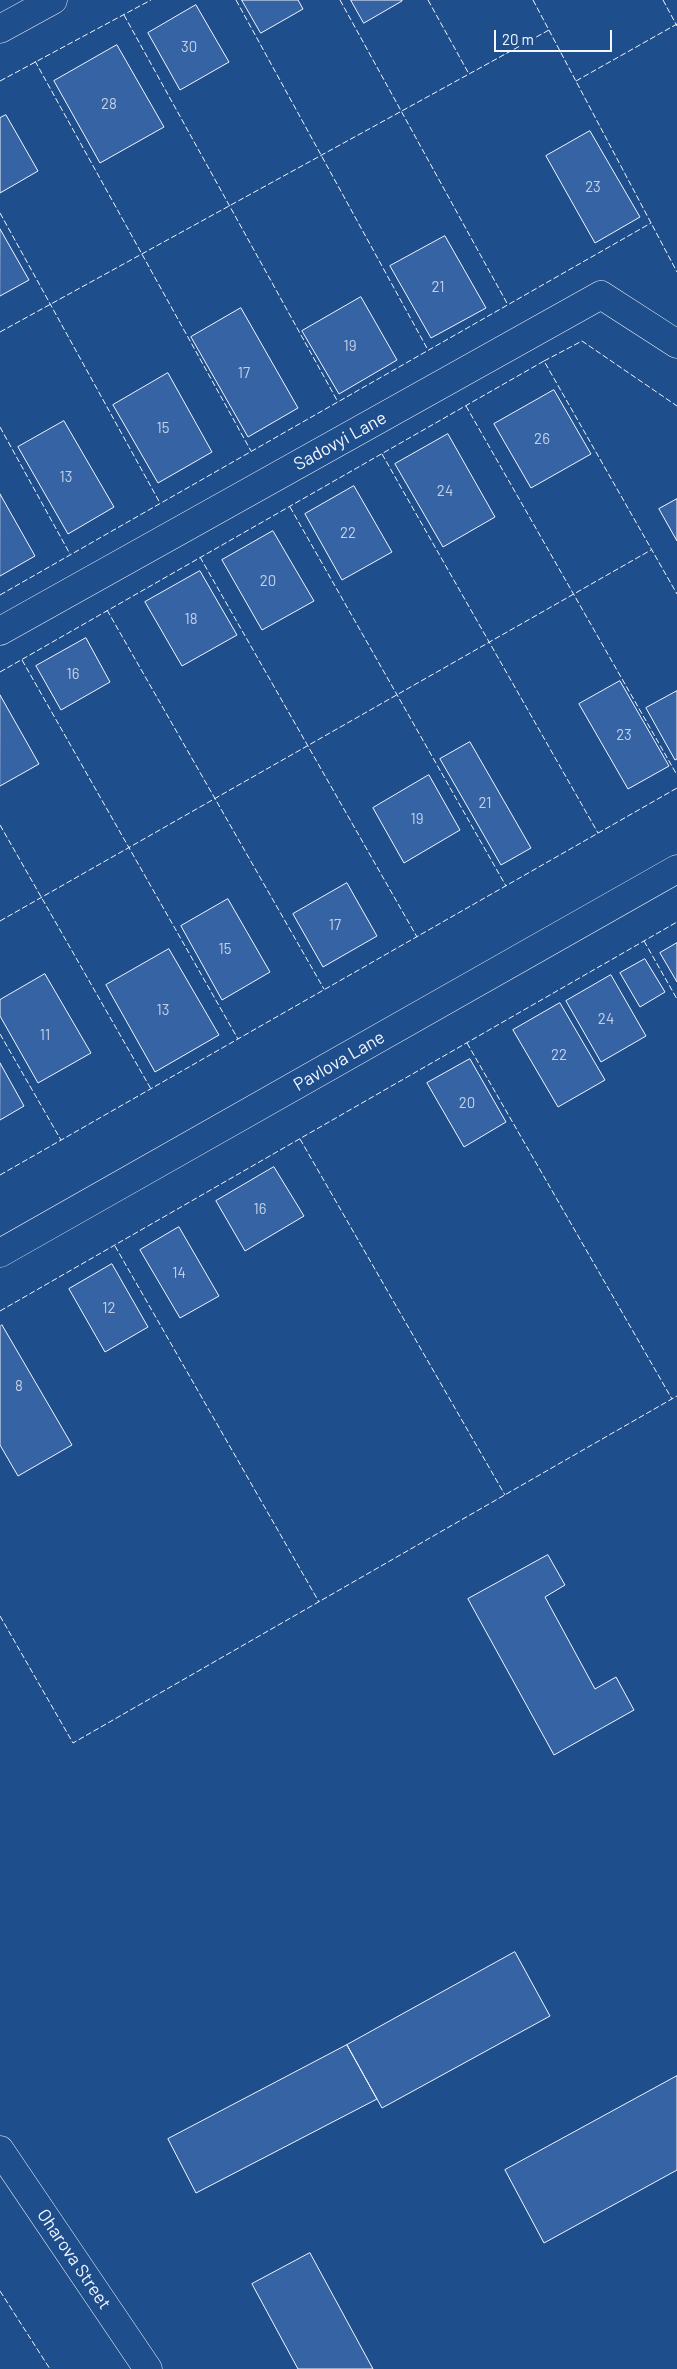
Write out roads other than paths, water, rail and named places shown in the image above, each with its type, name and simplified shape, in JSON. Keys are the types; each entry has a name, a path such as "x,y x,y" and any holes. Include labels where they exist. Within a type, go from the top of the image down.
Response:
{"street":[{"path":"0,29 53,0"},
{"name":"Sadovyi Lane","path":"0,631 601,295 677,344"},
{"name":"Pavlova Lane","path":"0,1253 677,869"},
{"name":"Oharova Street","path":"0,2150 148,2369"}]}
